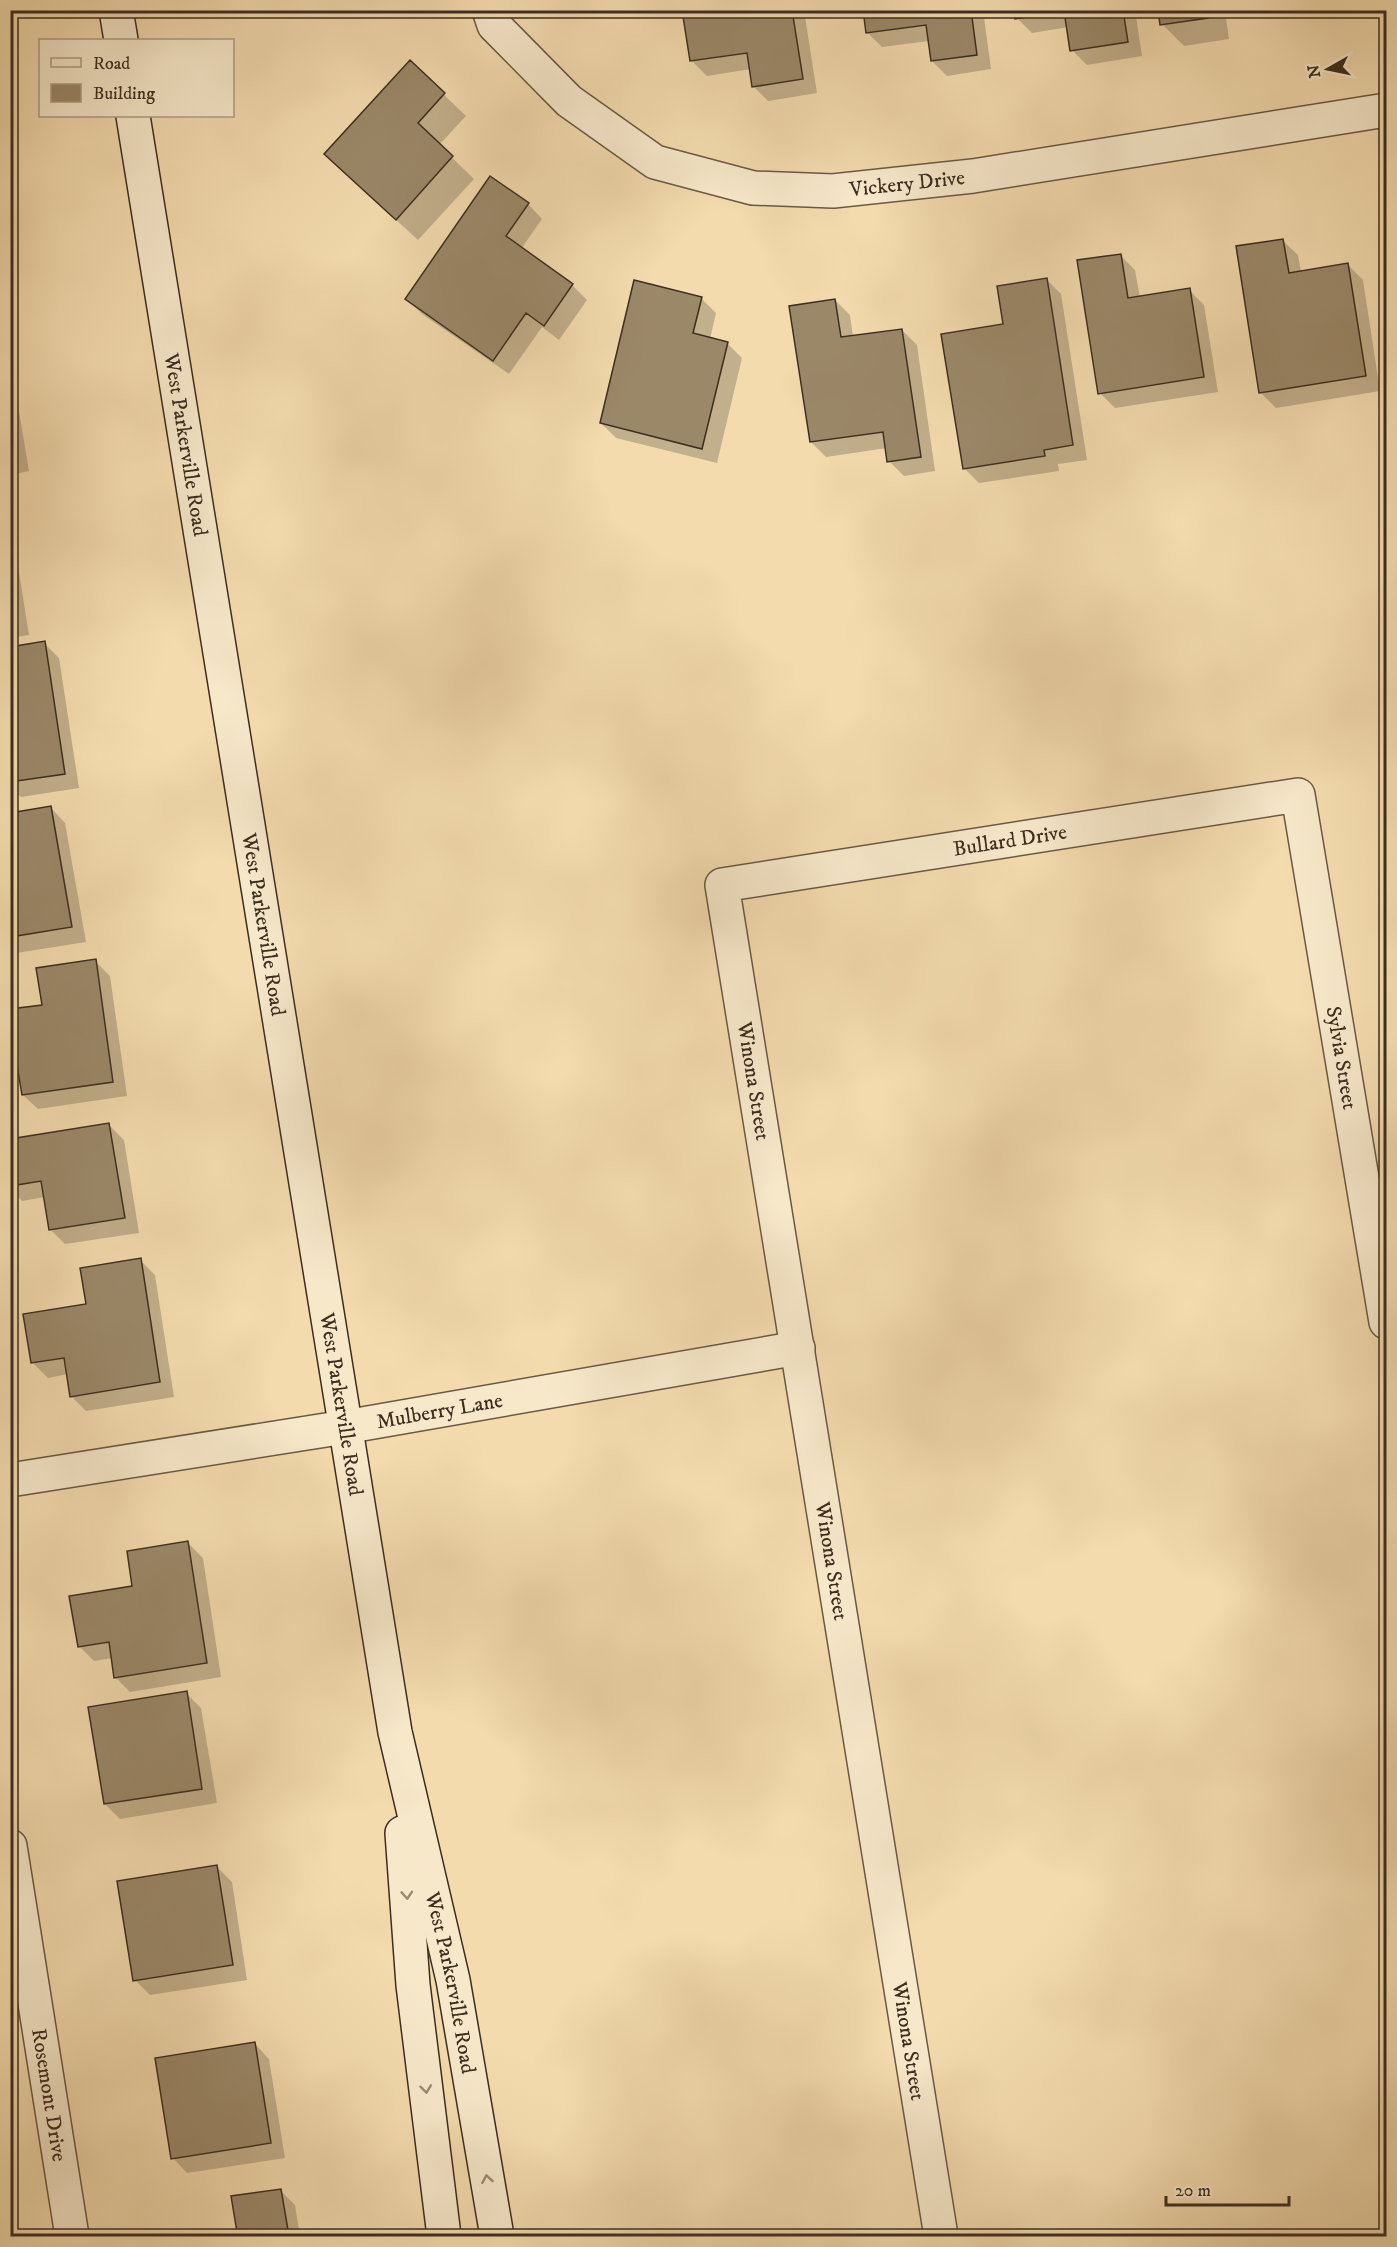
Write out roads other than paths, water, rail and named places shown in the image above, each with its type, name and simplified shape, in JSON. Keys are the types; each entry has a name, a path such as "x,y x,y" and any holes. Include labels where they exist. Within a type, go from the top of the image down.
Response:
{"street":[{"path":"116,10 121,39"},
{"name":"Vickery Drive","path":"489,10 494,25 569,100 655,162 753,188 833,191 973,176 1386,110"},
{"name":"West Parkerville Road","path":"133,117 395,1732 453,1980 497,2236"},
{"name":"Bullard Drive","path":"722,885 1298,795"},
{"name":"Sylvia Street","path":"1298,795 1386,1322"},
{"name":"Winona Street","path":"722,885 941,2236"},
{"name":"Mulberry Lane","path":"10,1480 345,1427 798,1348"},
{"name":"West Parkerville Road","path":"395,1732 413,1985 444,2236"},
{"name":"Rosemont Drive","path":"10,1846 22,1995 72,2236"}]}
